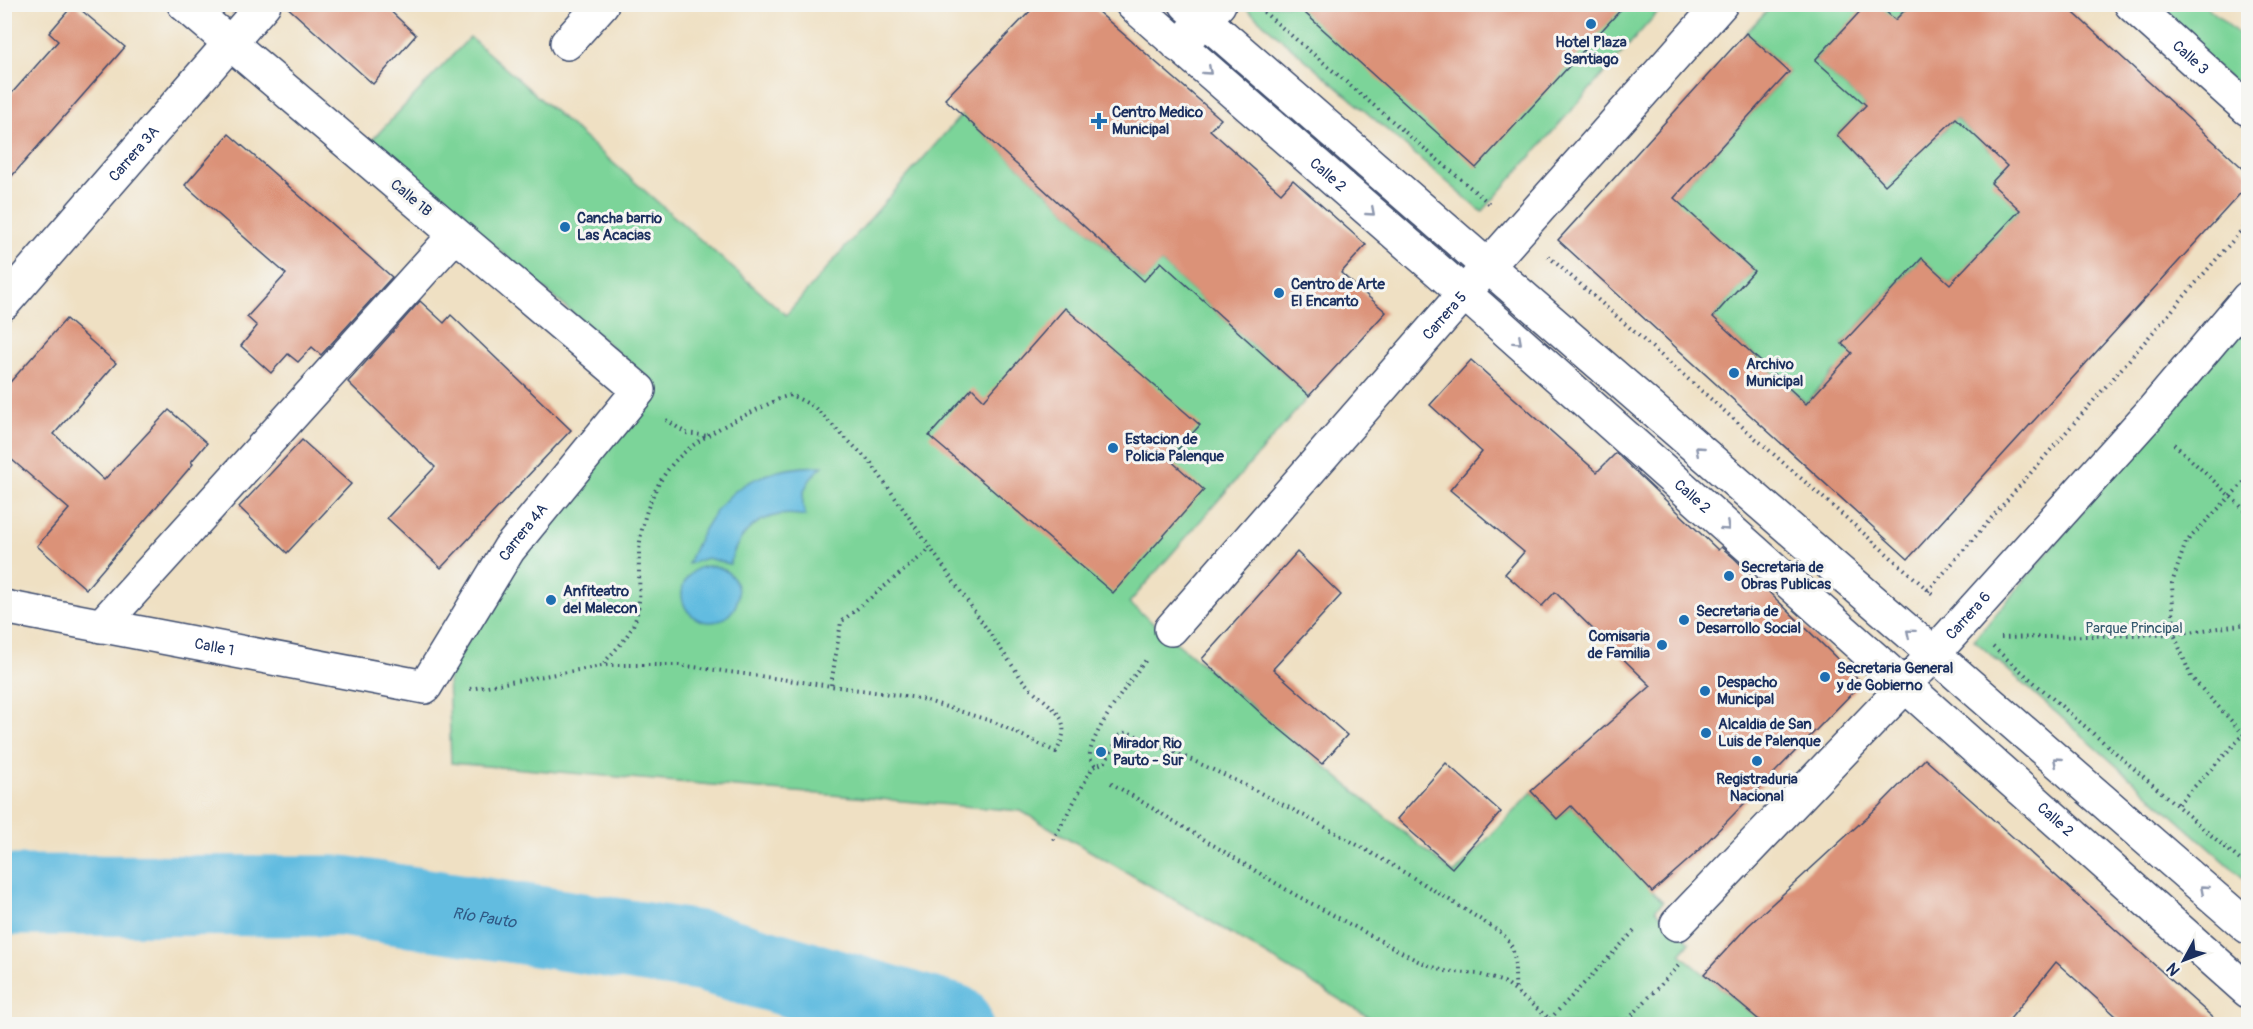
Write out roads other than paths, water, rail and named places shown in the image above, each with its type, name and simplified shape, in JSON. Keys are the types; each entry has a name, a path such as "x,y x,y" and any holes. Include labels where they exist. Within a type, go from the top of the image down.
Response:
{"street":[{"name":"Calle 1B","path":"184,4 639,390"},
{"name":"Carrera 3A","path":"4,303 264,4"},
{"path":"567,43 602,4"},
{"name":"Calle 2","path":"1132,4 1464,294 2248,991"},
{"name":"Carrera 5","path":"1171,629 1487,267 1721,4"},
{"name":"Calle 3","path":"2131,4 2248,109"},
{"path":"1179,46 1203,10 1487,267 2248,927"},
{"path":"101,626 455,235"},
{"name":"Carrera 6","path":"1677,924 1905,686 2154,409 2248,298"},
{"name":"Carrera 4A","path":"424,687 509,549 639,390"},
{"name":"Calle 1","path":"4,607 424,687"}],"water":[{"path":"823,466 805,488 803,508 806,516 779,515 757,523 740,540 730,564 707,558 688,564 710,520 737,490 754,479 774,472"},
{"path":"704,566 716,566 726,570 734,578 738,594 734,610 726,618 716,622 704,622 694,618 686,610 682,600 682,588 686,578 694,570"}],"waterway":[{"name":"Río Pauto","path":"4,895 342,896 705,952 952,1024"}],"place":[{"name":"Hotel Plaza Santiago","path":"1591,24"},
{"name":"Centro Medico Municipal","path":"1099,121"},
{"name":"Cancha barrio Las Acacias","path":"565,227"},
{"name":"Centro de Arte El Encanto","path":"1279,293"},
{"name":"Archivo Municipal","path":"1734,373"},
{"name":"Estacion de Policia Palenque","path":"1113,448"},
{"name":"Secretaria de Obras Publicas","path":"1729,576"},
{"name":"Anfiteatro del Malecon","path":"551,600"},
{"name":"Secretaria de Desarrollo Social","path":"1684,620"},
{"name":"Comisaria de Familia","path":"1662,645"},
{"name":"Secretaria General y de Gobierno","path":"1825,677"},
{"name":"Despacho Municipal","path":"1705,691"},
{"name":"Alcaldia de San Luis de Palenque","path":"1706,733"},
{"name":"Mirador Rio Pauto - Sur","path":"1101,752"},
{"name":"Registraduria Nacional","path":"1757,761"}],"park label":[{"name":"Parque Principal","path":"2134,628"}]}
